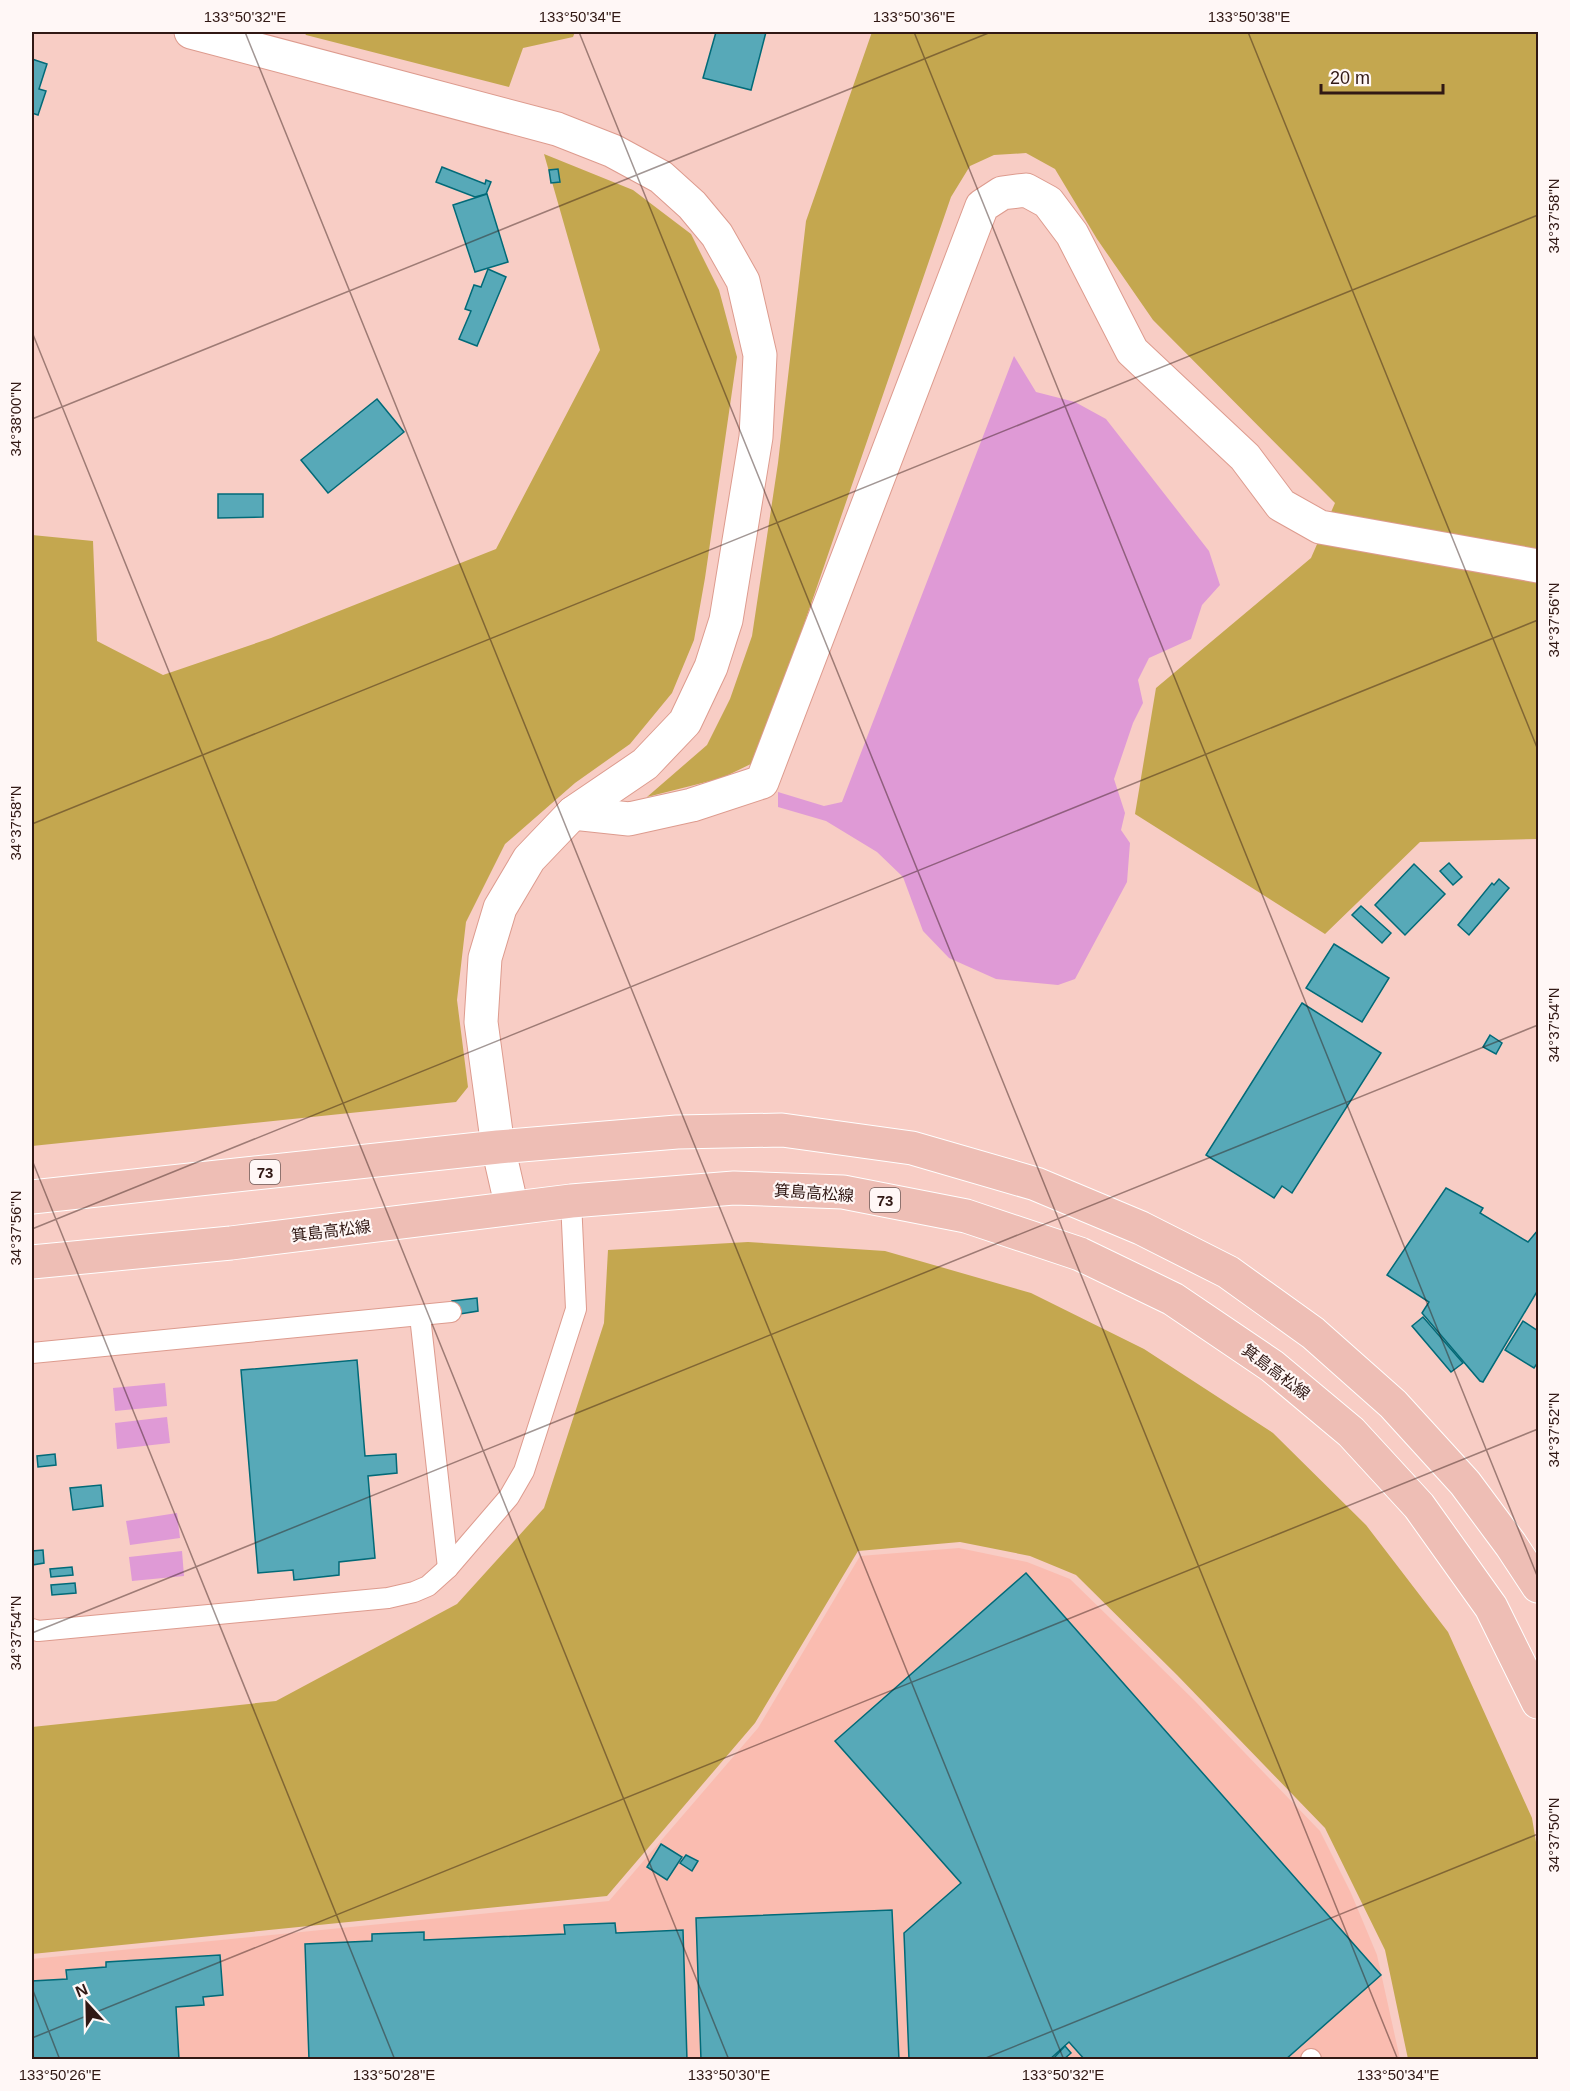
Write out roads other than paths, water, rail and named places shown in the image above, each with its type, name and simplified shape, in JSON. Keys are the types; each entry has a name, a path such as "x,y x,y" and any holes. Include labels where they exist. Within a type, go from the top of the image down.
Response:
{"main road":[{"name":"73","path":"32,1197 498,1147 677,1132 782,1130 912,1148 1036,1184 1141,1228 1228,1272 1313,1333 1393,1404 1465,1483 1539,1586"},
{"name":"箕島高松線","path":"32,1262 231,1243 571,1201 734,1188 843,1192 966,1216 1080,1254 1173,1299 1290,1380 1351,1432 1419,1506 1491,1607 1539,1702"}],"street":[{"path":"191,32 557,129 613,151 661,177 692,205 717,235 743,281 760,355 756,437 726,620 711,667 685,722 645,764 573,813 529,859 500,908 485,958 481,1022 498,1147 512,1208"},
{"path":"573,813 629,819 692,805 762,782 982,206 1002,193 1026,190 1048,202 1072,234 1132,351 1245,456 1281,505 1320,527 1539,566"}],"lane":[{"path":"32,1629 38,1631 388,1598 428,1586 448,1568 509,1497 524,1471 576,1309 571,1201"},
{"path":"32,1353 451,1312"},
{"path":"420,1316 448,1568"}]}
